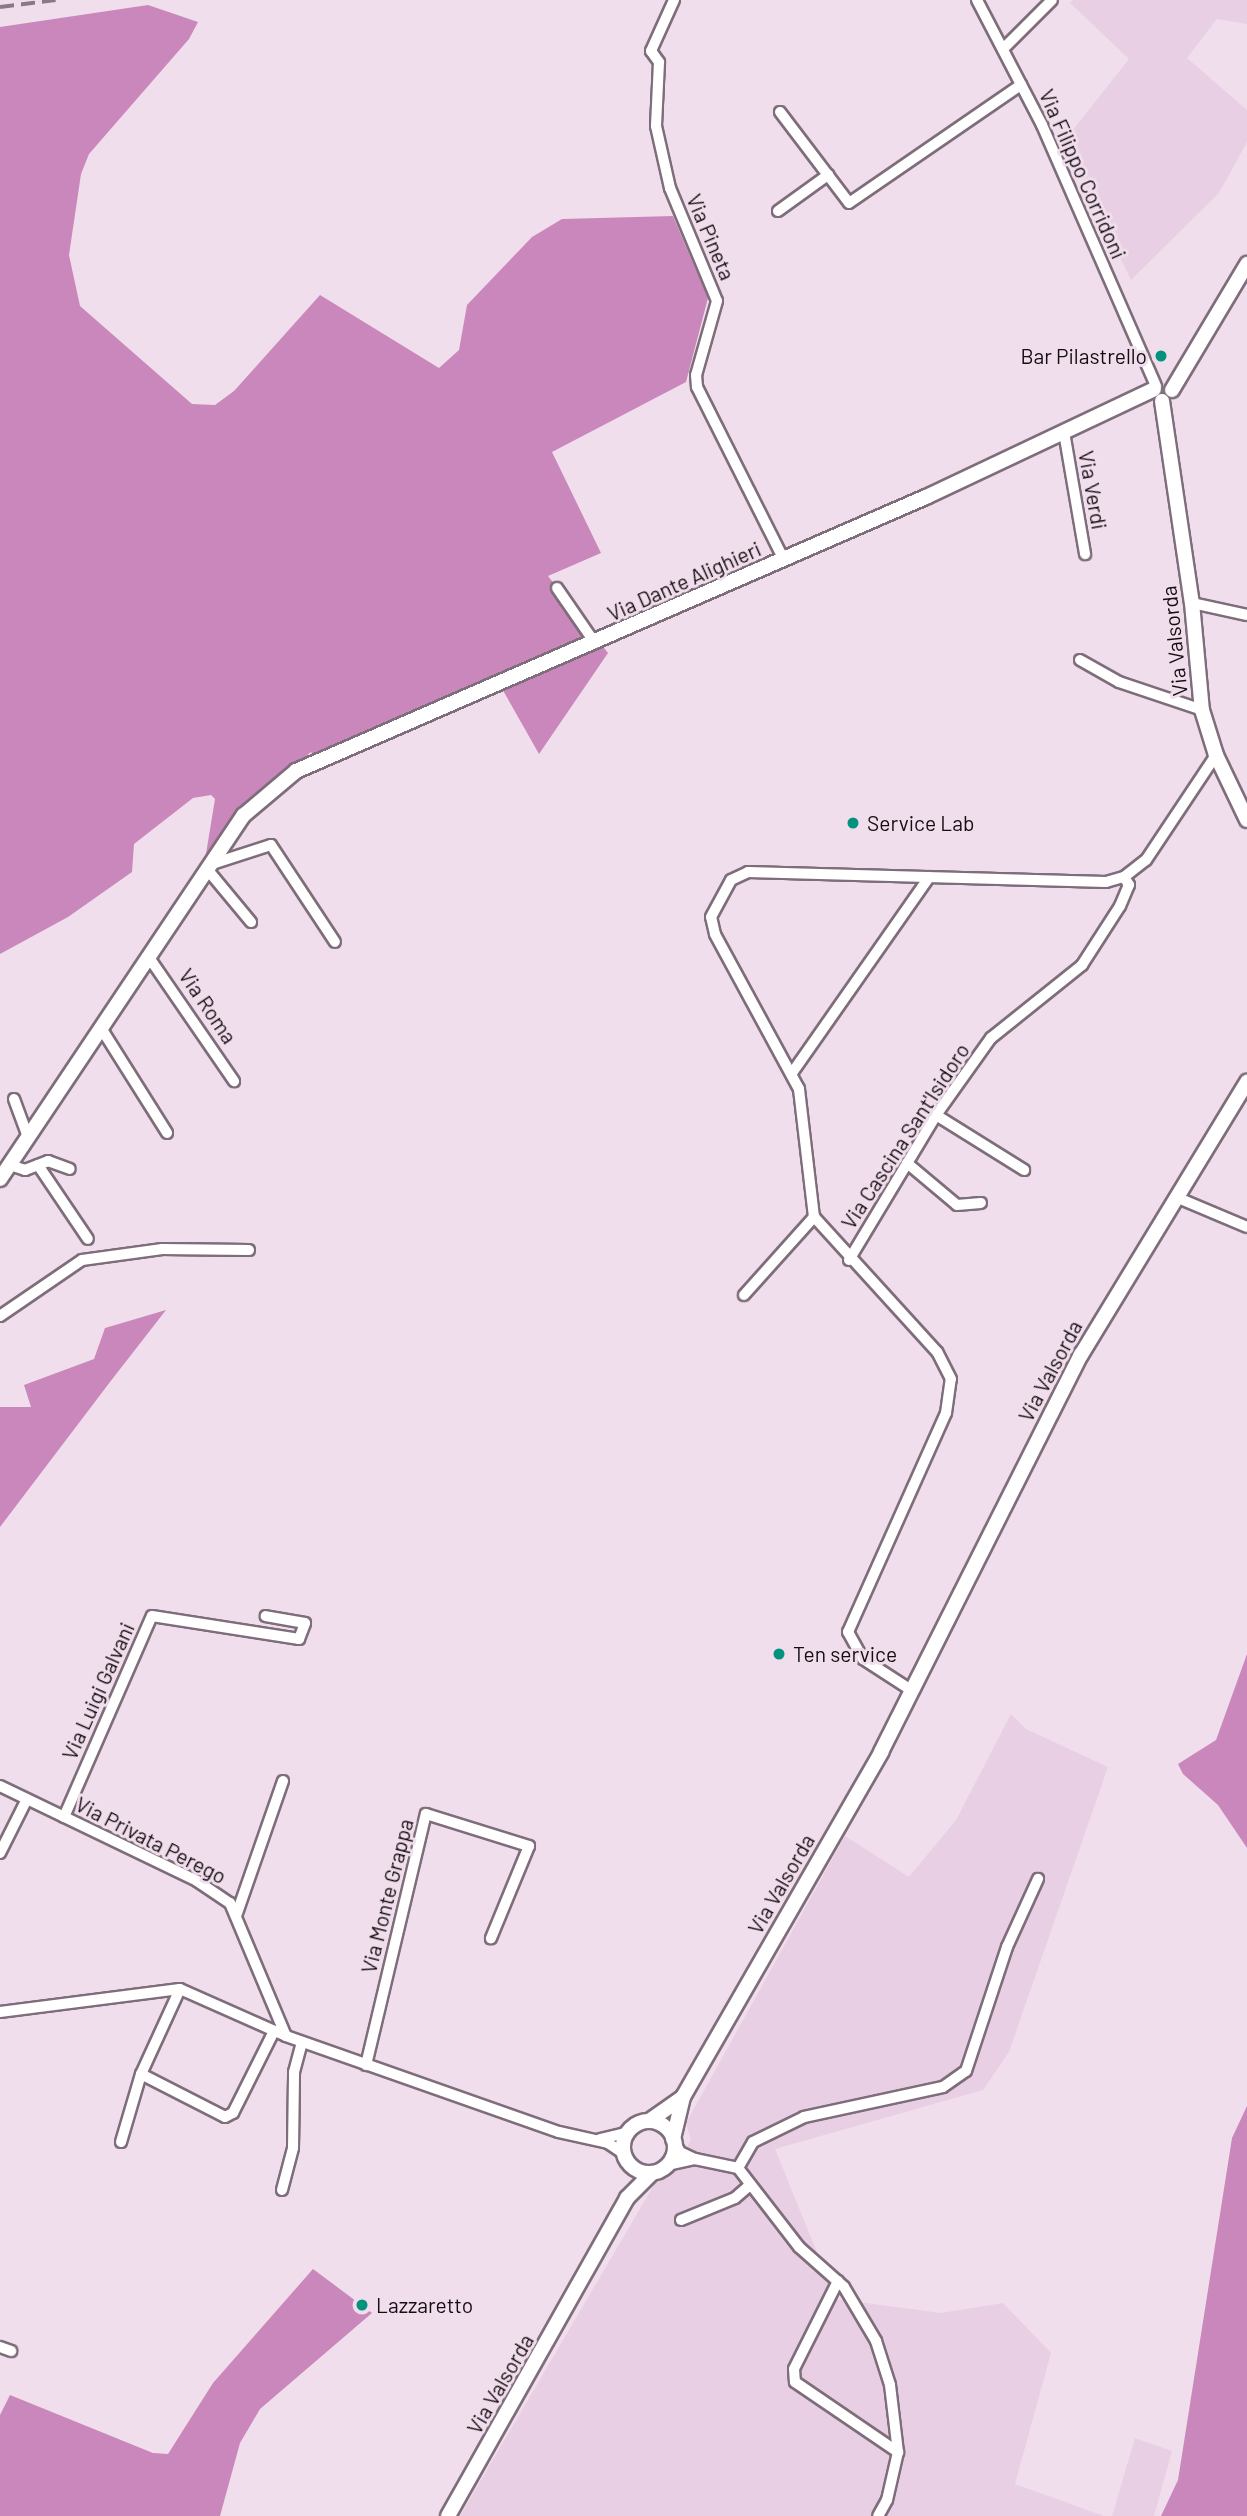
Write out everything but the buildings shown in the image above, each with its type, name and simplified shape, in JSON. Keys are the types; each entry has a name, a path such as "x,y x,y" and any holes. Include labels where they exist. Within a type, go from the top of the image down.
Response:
{"street":[{"name":"Via Pineta","path":"674,0 651,51 659,62 656,127 670,188 717,301 696,374 697,387 784,560"},
{"name":"Via Filippo Corridoni","path":"977,0 1021,85 1147,366 1162,391"},
{"path":"1003,49 1052,0"},
{"path":"780,111 849,203 1021,85"},
{"path":"778,211 828,175"},
{"path":"1162,391 1190,358 1247,264"},
{"name":"Via Dante Alighieri","path":"208,867 260,797 296,771 784,560 1126,402 1162,391"},
{"name":"Via Valsorda","path":"1162,391 1192,604 1202,710 1216,755 1247,820"},
{"name":"Via Verdi","path":"1064,432 1085,554"},
{"path":"557,588 595,643"},
{"path":"1192,604 1247,615"},
{"path":"1080,660 1119,682 1202,710"},
{"path":"849,1260 814,1217 799,1089 715,934 710,917 718,898 732,880 748,872 1106,882 1124,877 1146,860 1216,755"},
{"path":"0,1179 208,867 271,845 335,942"},
{"path":"208,867 251,922"},
{"path":"792,1073 929,877"},
{"name":"Via Cascina Sant'Isidoro","path":"911,1690 863,1659 848,1632 946,1413 951,1380 937,1352 849,1260 936,1115 991,1038 1083,965 1120,906 1129,885 1124,877"},
{"name":"Via Roma","path":"148,956 234,1081"},
{"path":"101,1028 167,1133"},
{"name":"Via Valsorda","path":"674,2140 683,2097 881,1752 1081,1355 1247,1082"},
{"path":"13,1099 28,1137"},
{"path":"936,1115 1024,1170"},
{"path":"10,1164 24,1170 48,1161 70,1169"},
{"path":"907,1163 957,1205 981,1203"},
{"path":"38,1165 88,1239"},
{"path":"1176,1197 1247,1227"},
{"path":"744,1295 814,1217"},
{"path":"0,1316 82,1260 162,1250 249,1250"},
{"name":"Via Luigi Galvani","path":"64,1817 152,1616 299,1639 305,1623 266,1616"},
{"path":"236,1916 284,1781"},
{"name":"Via Privata Perego","path":"0,1786 197,1881 230,1903 286,2036"},
{"path":"0,1853 27,1799"},
{"name":"Via Monte Grappa","path":"366,2065 426,1814 529,1846 491,1938"},
{"path":"738,2168 753,2142 804,2117 943,2087 966,2071 1007,1947 1038,1879"},
{"path":"0,2012 180,1989 302,2042 565,2134 597,2140 652,2173 667,2165 695,2159"},
{"path":"121,2142 141,2074 180,1989"},
{"path":"141,2074 230,2116 274,2031"},
{"path":"282,2190 293,2148 294,2072 302,2042"},
{"name":"Via Valsorda","path":"649,2121 683,2097"},
{"path":"597,2140 627,2133 649,2121 664,2126 681,2152 695,2159 738,2168 799,2247 838,2281 876,2341 890,2385 898,2452 887,2500 878,2516"},
{"path":"626,2159 627,2133"},
{"path":"667,2165 674,2140"},
{"name":"Via Valsorda","path":"626,2159 627,2198"},
{"name":"Via Valsorda","path":"448,2516 627,2198 652,2173"},
{"path":"681,2220 735,2198 750,2185"},
{"path":"692,2203 700,2213"},
{"path":"838,2281 794,2369 796,2382 898,2452"}],"shaded area":[{"path":"1073,0 1247,0 1247,24 1217,19 1187,58 1247,110 1247,142 1219,193 1131,280 1064,141 1129,59 1070,3"},
{"path":"148,5 198,22 189,39 89,154 81,174 69,255 80,306 192,404 215,405 234,391 320,295 439,368 459,350 467,305 532,237 562,219 673,216 708,298 686,382 552,452 601,553 548,576 608,653 539,754 496,678 315,760 311,752 239,811 205,860 215,799 211,795 193,798 134,844 132,872 68,917 0,954 0,27"},
{"path":"166,1310 0,1527 0,1407 31,1407 24,1385 94,1359 105,1328"},
{"path":"1247,1654 1247,1848 1218,1805 1183,1774 1178,1764 1216,1740"},
{"path":"1011,1714 1026,1729 1108,1767 1009,2052 983,2090 775,2149 836,2299 941,2313 1003,2303 1051,2353 1015,2484 1104,2516 460,2516 655,2183 671,2175 691,2140 686,2123 845,1836 909,1877 956,1820"},
{"path":"1247,2106 1247,2516 1161,2516 1178,2480 1232,2138"},
{"path":"313,2269 372,2313 260,2409 240,2443 220,2516 0,2516 0,2415 10,2395 153,2453 168,2454 213,2383"},
{"path":"1135,2438 1172,2451 1154,2516 1112,2516"}],"railway":[{"path":"0,7 56,0"}],"place":[{"name":"Bar Pilastrello","path":"1161,356"},
{"name":"Service Lab","path":"853,823"},
{"name":"Ten service","path":"779,1654"},
{"name":"Lazzaretto","path":"362,2305"}]}
